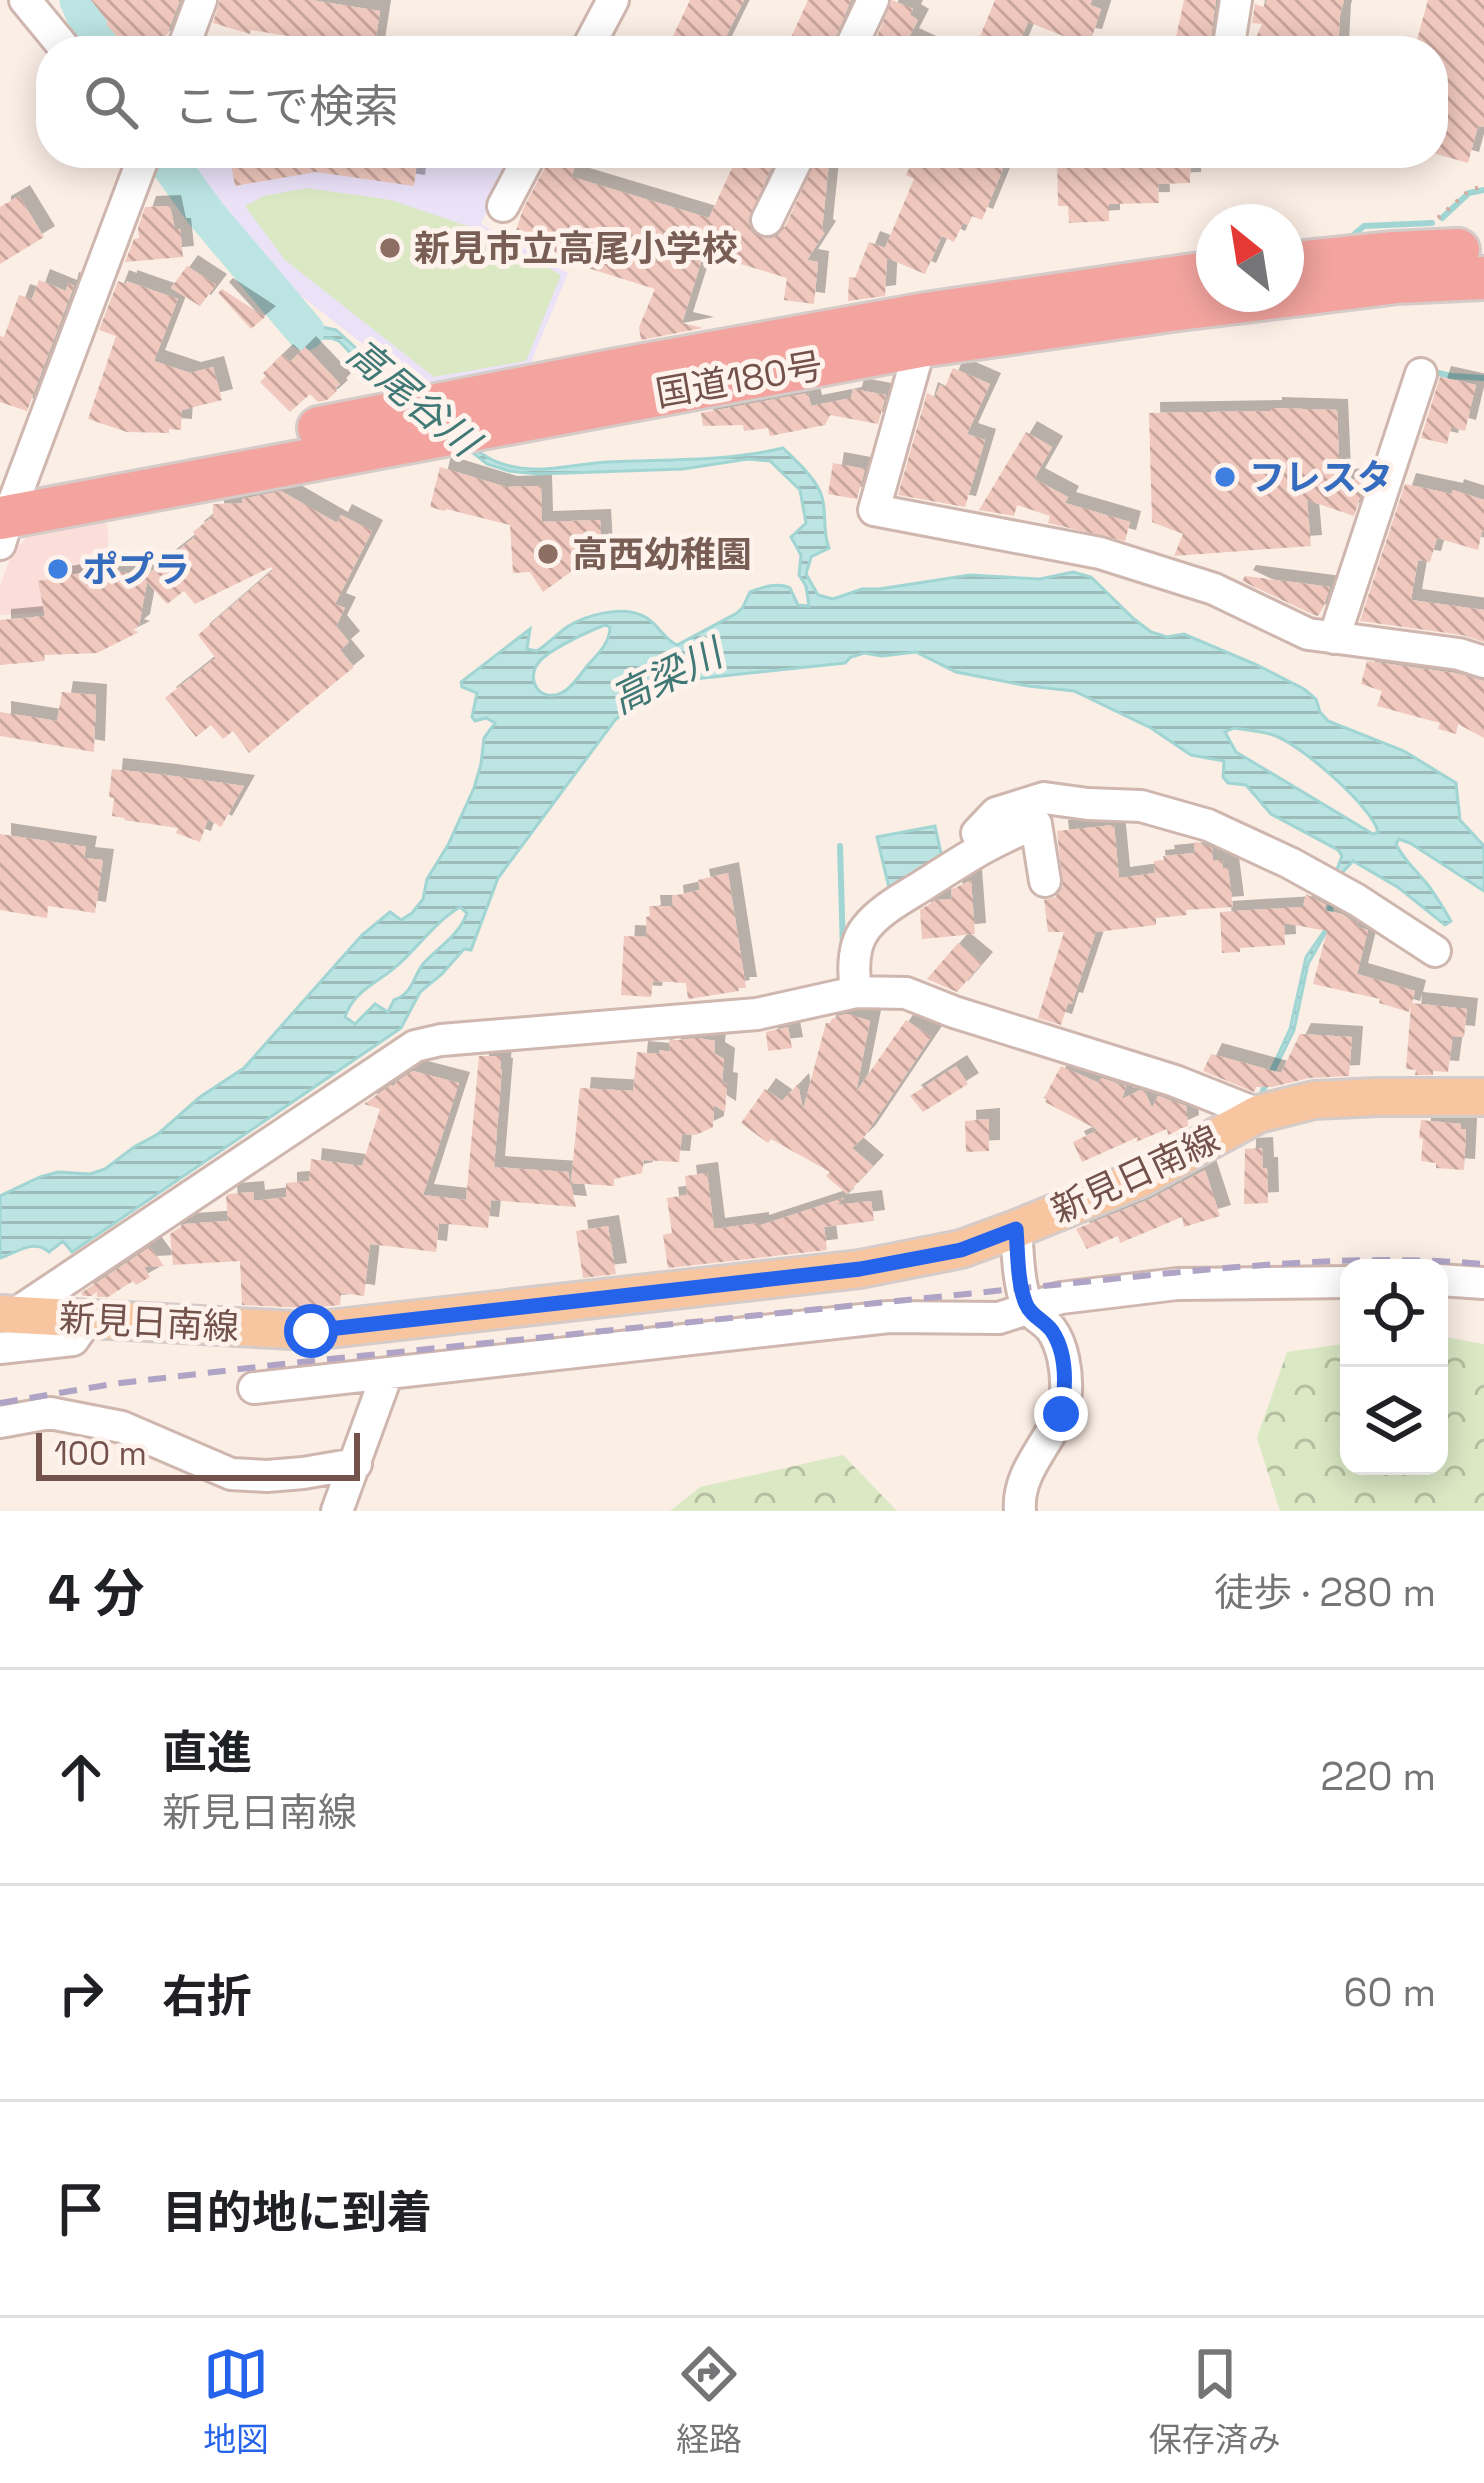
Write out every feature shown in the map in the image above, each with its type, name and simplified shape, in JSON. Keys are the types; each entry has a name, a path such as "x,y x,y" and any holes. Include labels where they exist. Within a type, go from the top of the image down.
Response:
{"highway":[{"path":"1304,262 1484,249"},
{"name":"国道180号","path":"9,496 375,417 926,314 1196,275"},
{"name":"国道180号","path":"9,496 413,440 920,346 1397,282 1484,278"}],"main road":[{"name":"新見日南線","path":"7,1314 311,1331 860,1269 961,1250 1016,1229 1141,1178 1258,1114 1314,1100 1484,1097"}],"street":[{"path":"26,0 55,36"},
{"path":"188,36 201,0"},
{"path":"594,36 613,0"},
{"path":"856,36 873,0"},
{"path":"1231,36 1237,0"},
{"path":"9,496 136,168"},
{"path":"503,206 524,168"},
{"path":"767,220 793,168"},
{"path":"920,346 874,510 1100,554 1214,590 1308,634 1459,654 1484,662"},
{"path":"1334,638 1421,374"},
{"path":"983,847 977,832 996,813 1044,797 1141,806 1208,825 1290,862 1435,952"},
{"path":"856,992 852,968 864,930 888,908 983,847 1036,824 1045,881"},
{"path":"7,1314 415,1046 457,1038 757,1014 856,992 906,993 1175,1081 1258,1114"},
{"path":"1016,1229 1027,1308 1051,1330 1063,1355 1066,1390 1061,1414 1023,1484 1020,1511"},
{"path":"1448,1281 1484,1283"},
{"path":"254,1388 889,1317 999,1318 1061,1298 1177,1284 1340,1282"},
{"path":"0,1348 73,1340 87,1320"},
{"path":"337,1511 386,1374"},
{"path":"0,1422 50,1414 122,1427 231,1474 303,1473 356,1463"}],"path":[{"path":"1435,220 1471,189 1484,187"}],"shaded area":[{"name":"新見市立高尾小学校","path":"187,168 509,168 481,224 568,273 529,367 418,387 300,295 210,201"},
{"name":"ポプラ","path":"107,518 112,608 0,615 0,586 12,553 29,535"}],"green space":[{"name":"新見市立高尾小学校","path":"307,188 391,200 482,231 561,275 526,361 434,377 285,260 245,206 264,196"},
{"path":"1448,1338 1484,1344 1484,1511 1280,1511 1257,1438 1287,1352 1340,1344 1340,1475 1448,1475"},
{"path":"843,1455 897,1511 670,1511 700,1487"}],"water":[{"name":"高梁川","path":"277,285 303,320 336,330 473,448 497,462 539,469 717,458 783,448 811,477 822,497 829,548 811,557 806,574 818,595 833,599 862,589 970,575 1040,579 1073,572 1091,577 1151,632 1167,637 1184,634 1255,664 1304,689 1328,721 1404,751 1456,783 1460,820 1484,846 1484,891 1399,839 1399,850 1451,921 1445,925 1399,888 1353,861 1341,874 1326,932 1308,964 1294,1030 1259,1096 1290,1029 1306,957 1324,931 1342,856 1271,814 1246,785 1228,783 1223,777 1224,761 1191,755 1151,728 1074,691 956,672 916,652 864,653 845,663 694,679 652,695 615,720 498,878 471,950 464,949 420,992 401,1028 72,1252 63,1241 49,1252 31,1246 0,1258 0,1196 58,1172 90,1174 105,1169 158,1134 200,1097 244,1068 362,935 390,912 401,920 412,913 423,899 427,879 474,788 484,738 495,723 486,718 475,721 477,693 461,682 530,629 527,649 537,651 575,623 603,613 633,612 647,618 677,645 737,613 750,592 760,588 785,586 798,605 809,606 799,575 801,555 791,537 806,523 800,490 770,461 537,474 487,464 366,369 339,341 304,339 269,298","holes":["605,625 610,627 606,643 572,685 553,695 536,688 533,675 544,657","1234,728 1285,740 1349,792 1378,832 1373,834 1236,752 1225,732","460,907 467,913 459,929 423,964 388,1012 375,1004 355,1024 345,1017 360,993 398,965"]},
{"path":"935,826 942,858 889,888 877,837"}],"building":[{"path":"91,0 180,0 166,36 117,36"},
{"path":"220,0 311,0 380,11 376,36 288,36 251,30 250,34 213,23"},
{"path":"690,0 744,0 726,36 673,36"},
{"path":"808,0 851,0 836,36 792,36"},
{"path":"892,0 913,9 910,15 918,20 910,36 877,36"},
{"path":"995,0 1092,0 1090,5 1101,9 1092,36 1063,36 1028,22 1022,36 980,36"},
{"path":"1184,0 1216,0 1211,36 1176,36"},
{"path":"1267,0 1344,0 1339,36 1257,36 1262,24 1252,23 1255,4 1263,7"},
{"path":"1428,0 1484,0 1484,127 1478,126 1468,163 1448,157 1448,36 1418,36"},
{"path":"232,168 416,168 414,186 316,172 235,186"},
{"path":"545,168 574,168 572,177 709,218 732,168 771,168 748,220 752,232 767,239 777,237 812,168 828,168 825,232 807,260 818,262 814,304 784,300 787,278 704,253 682,323 703,328 641,340 639,327 655,289 578,265 579,260 550,251 552,246 515,234"},
{"path":"909,168 1003,169 982,220 972,216 968,225 963,223 954,242 942,236 925,274 887,258 885,296 848,301 849,277 855,278 869,242 885,248 914,179 906,175"},
{"path":"1057,168 1190,168 1190,183 1158,184 1159,203 1109,204 1109,221 1069,223 1068,206 1058,206"},
{"path":"19,196 44,237 0,264 0,207"},
{"path":"170,206 175,229 180,229 183,257 125,262 134,239 139,238 145,207"},
{"path":"187,266 216,285 200,306 171,288"},
{"path":"39,280 66,291 68,283 74,286 27,411 0,402 0,336 4,337 19,295 32,299"},
{"path":"118,281 178,299 154,361 190,373 213,367 222,400 182,410 181,430 127,432 88,419 116,336 99,330"},
{"path":"222,289 265,317 251,329 218,293"},
{"path":"305,347 340,384 327,400 318,402 310,394 290,412 260,382 282,355 290,362"},
{"path":"953,368 990,384 967,434 985,440 965,507 898,495 927,393 935,397"},
{"path":"1440,377 1476,385 1465,431 1451,427 1447,444 1421,438"},
{"path":"853,389 886,395 878,424 830,415 825,425 770,436 768,428 744,431 743,425 703,426 701,413 808,393 811,406 851,398"},
{"path":"1337,410 1340,480 1366,479 1354,516 1307,500 1311,546 1174,556 1183,534 1152,522 1149,413"},
{"path":"1026,432 1052,447 1034,479 1068,497 1065,503 1130,522 1125,541 1048,523 1050,516 1017,505 1014,516 979,510"},
{"path":"833,463 865,469 857,499 828,494"},
{"path":"440,467 506,487 541,486 542,522 600,520 602,555 574,555 579,566 543,592 530,572 513,573 510,525 430,507"},
{"path":"1405,484 1452,494 1453,490 1484,500 1484,532 1478,550 1437,538 1430,562 1418,560 1411,600 1484,610 1484,642 1360,621"},
{"path":"281,491 337,523 341,515 372,531 335,604 345,608 336,626 349,642 340,650 354,667 249,753 233,731 223,739 211,725 196,737 165,698 217,660 198,635 271,567 195,604 184,591 167,604 147,582 139,625 133,630 139,632 97,653 44,655 45,661 0,665 0,620 45,616 38,581 103,569 145,576 196,536 193,532 213,516 213,504 242,503 242,499"},
{"path":"1245,576 1330,587 1318,616 1242,581"},
{"path":"1367,661 1484,681 1484,738 1458,724 1456,734 1438,729 1440,723 1377,706 1382,691 1361,684"},
{"path":"62,692 96,695 94,752 0,736 0,712 57,721"},
{"path":"112,769 244,786 221,827 208,819 200,842 176,833 178,828 112,816"},
{"path":"1114,825 1119,878 1155,873 1154,861 1195,853 1197,842 1212,848 1213,861 1222,860 1223,868 1228,868 1233,907 1186,910 1187,915 1156,918 1156,925 1096,932 1061,1025 1038,1018 1064,932 1048,932 1044,900 1056,897 1063,887 1057,831"},
{"path":"0,834 86,847 84,858 103,860 95,913 48,906 47,918 0,910"},
{"path":"728,873 746,988 688,999 686,983 653,981 651,997 621,995 624,936 647,937 649,906 673,906 672,896 700,890 698,880"},
{"path":"971,880 975,934 922,939 920,910 936,900 952,899 951,890"},
{"path":"1306,894 1326,905 1323,910 1342,914 1368,930 1357,974 1415,991 1412,1003 1467,1009 1464,1037 1453,1036 1448,1072 1415,1075 1416,1070 1406,1069 1411,1005 1409,1012 1379,1003 1380,999 1313,984 1327,931 1284,923 1285,945 1222,953 1220,912 1303,907"},
{"path":"958,943 982,963 957,992 927,979"},
{"path":"847,1014 870,1021 856,1092 906,1020 931,1037 852,1148 873,1166 847,1194 826,1176 830,1172 771,1139 768,1143 741,1123 765,1089 782,1101 798,1084 803,1110 826,1023"},
{"path":"788,1027 792,1048 768,1051 766,1032"},
{"path":"1300,1034 1352,1037 1349,1076 1309,1078 1256,1087 1254,1092 1203,1071 1211,1054 1281,1073"},
{"path":"669,1041 715,1041 714,1053 724,1059 725,1112 714,1105 713,1127 696,1135 682,1134 679,1162 644,1160 642,1173 614,1179 614,1186 571,1183 580,1088 633,1091 637,1052 670,1052"},
{"path":"479,1056 501,1056 494,1167 568,1172 576,1207 491,1200 488,1228 439,1223 436,1252 370,1244 364,1296 341,1293 340,1305 242,1305 240,1261 173,1265 170,1234 185,1224 228,1221 229,1194 253,1192 254,1201 286,1197 286,1183 309,1181 311,1159 362,1166 380,1109 364,1104 413,1071 459,1083 423,1195 466,1200"},
{"path":"956,1066 968,1084 923,1112 910,1096"},
{"path":"1061,1066 1099,1083 1101,1078 1126,1086 1122,1099 1140,1090 1152,1108 1158,1096 1186,1106 1188,1126 1136,1142 1138,1137 1082,1162 1073,1142 1098,1130 1044,1098"},
{"path":"989,1119 989,1151 966,1152 965,1121"},
{"path":"1421,1120 1461,1124 1466,1129 1464,1170 1436,1168 1436,1163 1421,1161"},
{"path":"1262,1148 1268,1203 1244,1204 1245,1149"},
{"path":"1205,1170 1220,1216 1184,1227 1182,1217 1120,1243 1118,1236 1087,1249 1076,1229"},
{"path":"707,1173 714,1229 758,1226 844,1198 837,1205 871,1201 874,1221 824,1227 827,1250 668,1268 663,1235 672,1233 667,1198 687,1195 685,1176"},
{"path":"608,1226 616,1274 583,1278 576,1231"},
{"path":"150,1247 164,1266 144,1267 150,1277 136,1285 133,1281 108,1297 97,1297 97,1292 83,1296 81,1293"}],"waterway":[{"name":"高尾谷川","path":"79,0 95,36"},
{"name":"高尾谷川","path":"173,168 305,331"},
{"path":"1442,218 1469,193 1484,190"},
{"path":"1351,237 1364,226 1432,223"},
{"path":"1430,371 1484,378"},
{"path":"840,846 843,951"}],"railway":[{"path":"0,1403 291,1363 1171,1273 1327,1261 1484,1264"}],"place":[{"name":"新見市立高尾小学校","path":"390,248"},
{"name":"フレスタ","path":"1225,477"},
{"name":"高西幼稚園","path":"548,554"},
{"name":"ポプラ","path":"58,569"}],"route":[{"path":"311,1331 860,1269 961,1250 1016,1229 1027,1308 1051,1330 1063,1355 1066,1390 1061,1414"}]}
